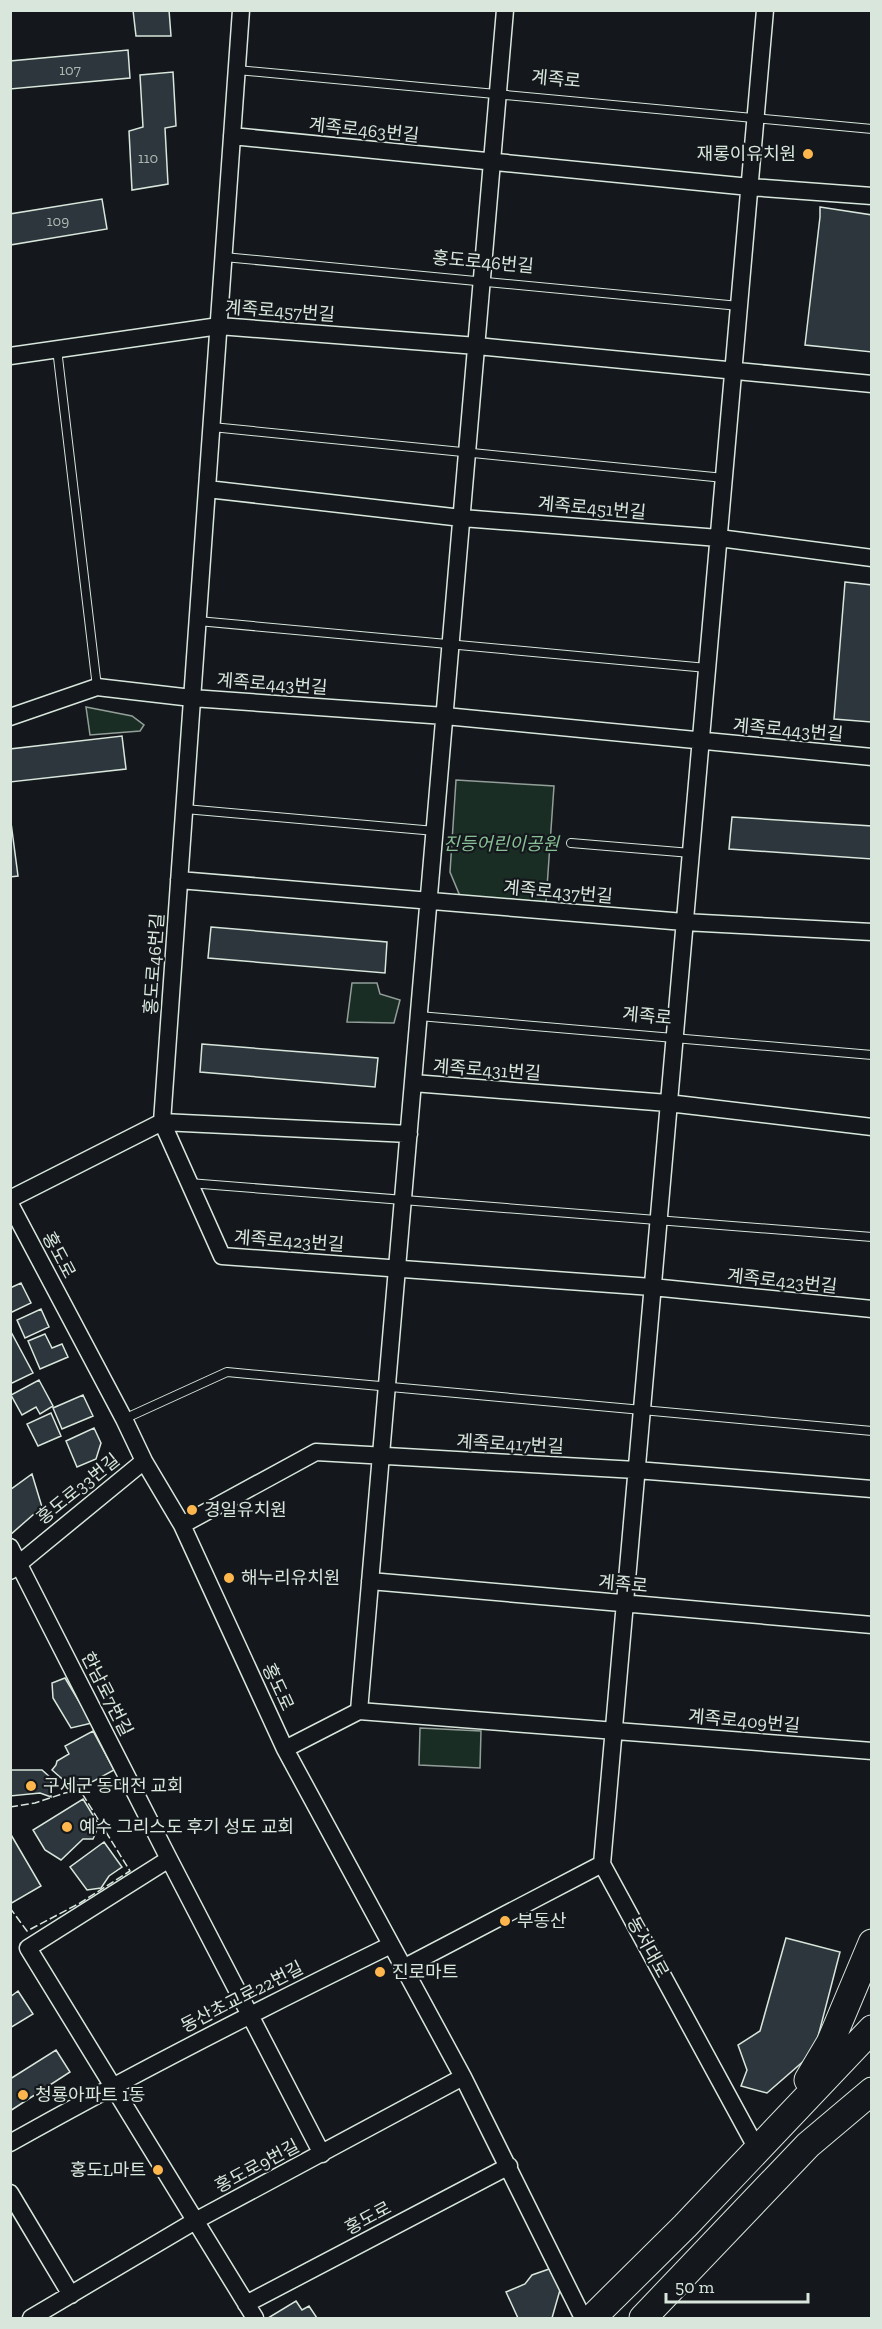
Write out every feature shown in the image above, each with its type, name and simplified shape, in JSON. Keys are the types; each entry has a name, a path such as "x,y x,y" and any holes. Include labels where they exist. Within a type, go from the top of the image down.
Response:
{"main road":[{"path":"788,2116 830,2043 872,1943"},
{"path":"592,2319 685,2226 872,2029"},
{"path":"642,2319 808,2145 872,2091"},
{"path":"808,2145 872,2107"}],"street":[{"name":"홍도로46번길","path":"162,1122 241,10"},
{"path":"429,901 506,10"},
{"path":"403,1968 602,1864 765,10"},
{"name":"계족로463번길","path":"232,136 750,187 872,196"},
{"name":"계족로457번길","path":"10,356 219,326 477,346 872,384"},
{"name":"계족로451번길","path":"207,489 462,518 718,538 872,558"},
{"name":"계족로443번길","path":"10,717 97,687 192,698 445,716 872,757"},
{"name":"계족로437번길","path":"179,880 684,922 872,932"},
{"name":"계족로431번길","path":"429,901 413,1083 668,1103 872,1127"},
{"path":"285,1749 359,1711 413,1083"},
{"path":"10,1199 162,1122 409,1134"},
{"name":"계족로423번길","path":"162,1122 222,1256 652,1287 872,1309"},
{"name":"홍도로","path":"10,1204 144,1461 182,1525 285,1749 463,2077 583,2319"},
{"name":"계족로417번길","path":"182,1525 316,1452 636,1470 872,1489"},
{"name":"홍도로33번길","path":"15,1567 144,1461"},
{"name":"한남로7번길","path":"10,1547 15,1567 251,2013 322,2154"},
{"name":"계족로","path":"370,1581 872,1625"},
{"name":"계족로409번길","path":"359,1711 872,1751"},
{"path":"169,1859 28,1948 250,2311"},
{"name":"동서대로","path":"602,1864 757,2149"},
{"name":"동산초교로22번길","path":"10,2143 251,2013 391,1945"},
{"name":"홍도로9번길","path":"31,2319 195,2221 463,2077"},
{"name":"홍도로","path":"250,2311 509,2166"},
{"path":"10,2193 71,2295"}],"lane":[{"name":"계족로","path":"237,70 872,129"},
{"name":"홍도로46번길","path":"224,257 739,306"},
{"path":"57,349 97,687"},
{"path":"212,427 724,478"},
{"path":"198,621 707,668"},
{"path":"184,809 435,831"},
{"path":"571,843 691,853"},
{"name":"계족로","path":"419,1016 872,1055"},
{"path":"189,1183 872,1237"},
{"path":"124,1419 227,1372 872,1431"}],"green space":[{"path":"86,707 132,716 144,725 140,731 90,735"},
{"name":"진등어린이공원","path":"456,780 554,786 546,902 460,896 450,872"},
{"path":"352,983 377,983 380,994 400,1000 394,1023 347,1022"},
{"path":"420,1728 481,1731 480,1768 419,1765"}],"building":[{"path":"133,10 169,10 171,36 136,36"},
{"path":"128,50 130,78 10,89 10,61"},
{"path":"173,72 176,126 165,128 168,184 132,190 129,131 143,127 140,75"},
{"path":"102,199 107,229 10,245 10,214"},
{"path":"820,207 872,215 872,352 805,345"},
{"path":"845,582 872,585 871,722 834,719"},
{"path":"122,736 126,769 10,782 10,749"},
{"path":"10,815 18,876 10,877"},
{"path":"732,817 872,826 872,859 729,849"},
{"path":"211,927 387,942 385,973 208,958"},
{"path":"202,1044 378,1058 375,1087 200,1072"},
{"path":"21,1283 31,1303 10,1313 10,1288"},
{"path":"41,1309 49,1327 25,1338 17,1320"},
{"path":"10,1330 33,1373 10,1384"},
{"path":"45,1334 52,1348 62,1344 68,1357 40,1369 28,1341"},
{"path":"39,1380 53,1406 40,1414 36,1407 22,1415 11,1395"},
{"path":"83,1395 93,1416 62,1429 53,1408"},
{"path":"51,1413 61,1436 38,1446 27,1424"},
{"path":"94,1428 101,1443 96,1459 77,1467 66,1441"},
{"path":"32,1474 42,1507 10,1535 10,1490"},
{"path":"65,1678 92,1723 71,1728 53,1698 52,1683"},
{"path":"93,1731 114,1770 90,1783 68,1784 52,1770 57,1761 69,1754 65,1746"},
{"name":"구세군 동대전 교회","path":"10,1770 42,1770 51,1778 51,1797 40,1793 10,1796"},
{"name":"예수 그리스도 후기 성도 교회","path":"83,1799 99,1825 93,1839 83,1839 61,1860 45,1850 33,1830"},
{"path":"10,1833 41,1886 10,1904"},
{"name":"예수 그리스도 후기 성도 교회","path":"104,1842 122,1867 109,1876 101,1888 87,1890 70,1867"},
{"path":"786,1938 840,1952 814,2052 767,2093 741,2086 747,2070 738,2045 760,2031"},
{"path":"18,1991 33,2014 10,2028 10,1997"},
{"name":"청룡아파트 1동","path":"56,2050 70,2072 10,2111 10,2079"},
{"path":"552,2268 560,2290 552,2318 518,2318 506,2292 525,2284 532,2275"},
{"path":"296,2301 302,2310 309,2306 317,2318 268,2318"}],"fence":[{"path":"10,1807 35,1803 80,1790 130,1871 80,1903 27,1931 10,1908"}],"place":[{"name":"재롱이유치원","path":"808,154"},
{"name":"경일유치원","path":"192,1510"},
{"name":"해누리유치원","path":"229,1578"},
{"name":"구세군 동대전 교회","path":"31,1786"},
{"name":"예수 그리스도 후기 성도 교회","path":"67,1827"},
{"name":"부동산","path":"505,1921"},
{"name":"진로마트","path":"380,1972"},
{"name":"청룡아파트 1동","path":"23,2095"},
{"name":"홍도L마트","path":"158,2170"}]}
